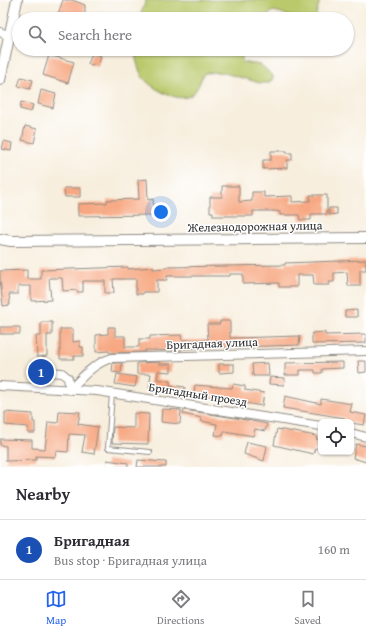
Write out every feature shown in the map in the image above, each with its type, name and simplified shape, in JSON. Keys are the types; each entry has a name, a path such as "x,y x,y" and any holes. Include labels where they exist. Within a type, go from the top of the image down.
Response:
{"street":[{"path":"12,12 17,0"},
{"path":"0,80 4,34 12,13"},
{"name":"Железнодорожная улица","path":"0,239 11,241 152,241 366,238"},
{"name":"Бригадная улица","path":"70,390 86,372 103,360 112,358 366,351"},
{"path":"0,386 35,388 70,390 68,378 62,373 49,372 35,388"},
{"name":"Бригадный проезд","path":"70,390 112,393 318,426"},
{"path":"354,434 366,437"}],"lane":[{"path":"112,393 108,448 150,452"}],"green space":[{"path":"146,0 321,0 317,12 142,12"},
{"path":"136,56 242,56 242,62 261,65 274,77 269,83 260,83 221,72 204,73 197,88 191,95 179,98 158,90 146,81 139,70"}],"building":[{"path":"63,0 72,0 85,5 85,12 59,12"},
{"path":"49,56 74,62 68,83 43,75"},
{"path":"91,56 101,56 98,66 88,64"},
{"path":"21,77 33,80 30,89 18,86"},
{"path":"41,90 56,94 53,108 38,104"},
{"path":"21,102 33,105 31,112 20,109"},
{"path":"25,126 37,129 34,143 22,140"},
{"path":"4,141 12,143 11,151 2,149"},
{"path":"271,151 287,151 287,153 292,153 292,160 287,160 287,168 263,169 263,160 271,160"},
{"path":"147,179 148,200 153,199 154,215 78,216 78,204 107,203 107,200 139,199 138,180"},
{"path":"222,186 239,186 239,202 252,201 252,192 264,192 264,197 292,196 292,202 310,201 310,195 327,195 327,214 311,214 311,220 300,220 299,215 280,215 280,212 275,211 253,211 253,216 213,216 213,212 210,212 210,197 222,197"},
{"path":"64,188 80,188 80,197 65,197"},
{"path":"329,208 337,208 337,214 329,215"},
{"path":"366,260 366,270 360,270 360,286 348,286 347,272 334,273 334,282 329,282 329,285 314,285 313,275 297,275 297,287 279,287 279,283 243,284 243,274 230,274 230,276 167,276 167,280 157,280 157,292 143,292 143,294 136,294 136,279 113,279 114,293 105,293 105,281 83,281 83,292 77,292 77,290 63,291 62,278 49,278 51,300 31,301 31,286 18,286 18,294 9,294 10,305 3,306 0,279 0,271 27,270 27,279 41,279 41,270 128,267 128,269 153,267 153,269 166,267 285,265 285,263"},
{"path":"357,310 357,317 345,317 345,311"},
{"path":"220,321 230,321 230,338 300,336 299,345 181,349 181,351 145,350 145,352 96,352 96,335 108,334 108,327 115,327 115,336 125,336 125,347 139,347 139,339 150,339 150,336 181,335 182,340 208,340 207,324 220,324"},
{"path":"41,322 52,322 52,335 47,335 47,356 37,357 36,336 41,336"},
{"path":"0,327 20,327 20,334 0,334"},
{"path":"60,329 73,329 73,342 80,341 80,347 83,347 83,356 74,356 74,359 60,359"},
{"path":"325,332 325,335 366,334 366,343 312,344 312,333"},
{"path":"358,361 366,361 366,372 359,373"},
{"path":"159,362 159,364 171,364 171,372 158,371 157,379 170,381 170,385 185,387 184,394 149,388 151,374 137,374 137,363"},
{"path":"343,362 343,368 322,369 322,373 315,373 315,370 300,370 300,375 285,375 285,363"},
{"path":"113,363 122,363 121,373 112,372"},
{"path":"268,363 269,376 253,376 252,364"},
{"path":"219,364 234,364 234,372 219,373"},
{"path":"117,374 137,377 135,387 115,384"},
{"path":"270,377 285,378 284,385 269,384"},
{"path":"233,384 245,386 245,390 264,393 262,406 194,394 195,385 232,388"},
{"path":"285,396 321,404 321,399 352,404 350,412 366,415 364,425 354,424 354,419 345,419 283,408"},
{"path":"162,409 181,410 180,424 161,422"},
{"path":"184,410 267,424 265,431 255,429 253,436 224,431 223,436 215,435 217,424 201,421 202,418 183,414"},
{"path":"59,411 80,412 78,424 98,427 94,454 82,452 85,435 69,434 68,452 56,451 55,457 36,456 36,460 6,461 6,446 0,445 0,439 32,440 32,448 45,449 48,422 58,423"},
{"path":"5,412 33,414 35,433 28,433 28,427 5,425"},
{"path":"134,413 149,414 148,444 112,443 113,427 134,428"},
{"path":"277,429 317,436 316,439 318,439 318,449 315,448 313,454 274,445"},
{"path":"247,442 267,446 264,461 244,454"},
{"path":"356,444 366,446 366,462 353,458"},
{"path":"107,460 128,463 128,467 106,467"},
{"path":"138,460 166,462 166,467 137,467"}],"place":[{"name":"Бригадная","path":"41,372"}]}
